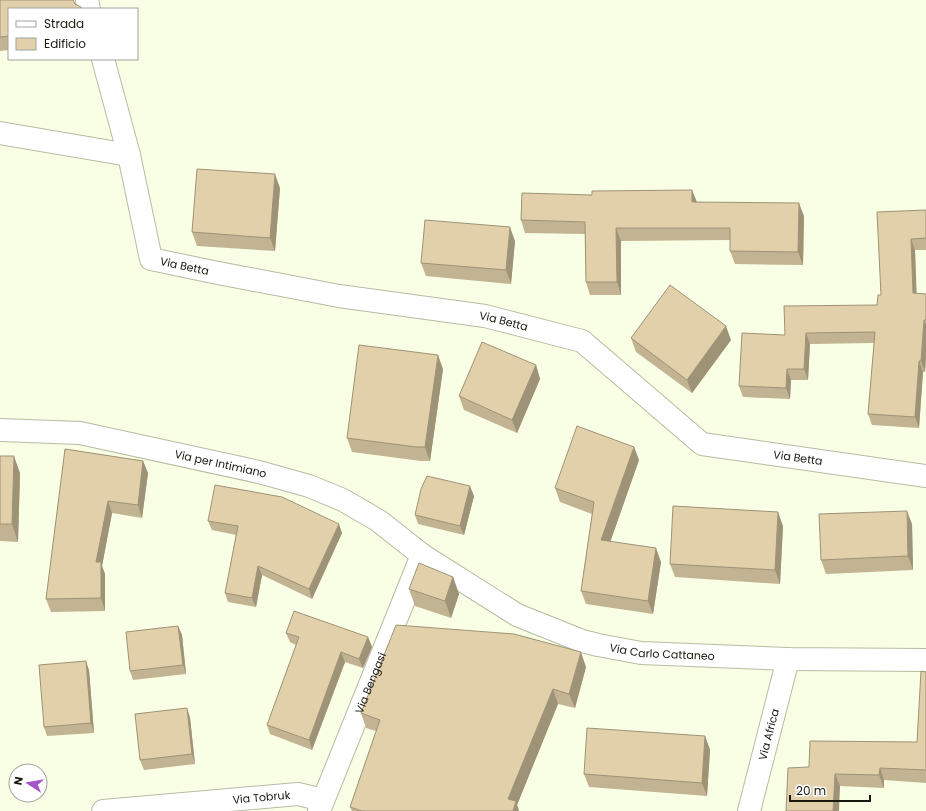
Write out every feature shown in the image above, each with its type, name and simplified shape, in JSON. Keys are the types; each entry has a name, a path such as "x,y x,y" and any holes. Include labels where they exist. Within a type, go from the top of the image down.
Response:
{"street":[{"name":"Via Betta","path":"103,60 129,155 151,259 339,296 485,316 582,341 702,444 926,476"},
{"path":"0,133 129,155"},
{"name":"Via per Intimiano","path":"0,430 80,433 259,472 309,486 343,500 379,521 422,555"},
{"name":"Via Carlo Cattaneo","path":"422,555 517,614 598,645 641,653 788,659 926,660"},
{"name":"Via Bengasi","path":"321,805 422,555"},
{"name":"Via Africa","path":"749,811 788,659"},
{"name":"Via Tobruk","path":"103,811 298,794 321,805"}],"building":[{"path":"0,0 73,0 75,4 81,7 8,8 8,36 0,37"},
{"path":"197,169 275,174 270,238 192,232"},
{"path":"692,190 692,202 799,203 798,252 730,251 730,228 616,228 617,282 586,282 585,222 521,220 522,193 592,195 592,191"},
{"path":"926,210 926,238 911,239 913,293 926,294 926,320 924,320 921,361 919,361 915,417 868,414 875,332 806,333 804,369 787,369 786,388 739,386 742,333 785,335 784,306 877,305 878,295 881,295 877,212"},
{"path":"425,220 510,227 506,270 421,263"},
{"path":"670,285 726,326 687,380 631,338"},
{"path":"482,342 536,365 512,420 459,396"},
{"path":"359,345 438,355 425,447 347,438"},
{"path":"577,426 634,447 601,540 656,548 648,601 581,591 594,502 555,488"},
{"path":"65,449 143,461 138,505 108,501 96,562 101,562 101,598 46,599"},
{"path":"0,456 14,456 12,524 0,524"},
{"path":"427,476 470,486 460,526 415,515 421,489"},
{"path":"215,485 282,497 339,524 309,589 258,566 252,598 225,593 238,526 208,521"},
{"path":"673,506 778,512 775,570 670,564"},
{"path":"907,511 908,556 821,560 819,514"},
{"path":"419,563 453,577 445,601 409,589"},
{"path":"294,611 368,637 359,659 341,652 309,740 267,725 299,637 286,633"},
{"path":"396,625 514,634 581,652 569,694 553,689 508,799 516,801 513,811 362,811 350,807 380,720 361,713"},
{"path":"178,626 183,665 130,671 126,632"},
{"path":"86,661 91,723 44,727 39,665"},
{"path":"921,671 926,672 926,770 880,768 879,775 835,774 833,811 786,811 788,768 809,767 810,741 917,742"},
{"path":"187,708 192,754 140,760 135,714"},
{"path":"587,728 705,736 702,783 584,774"}]}
